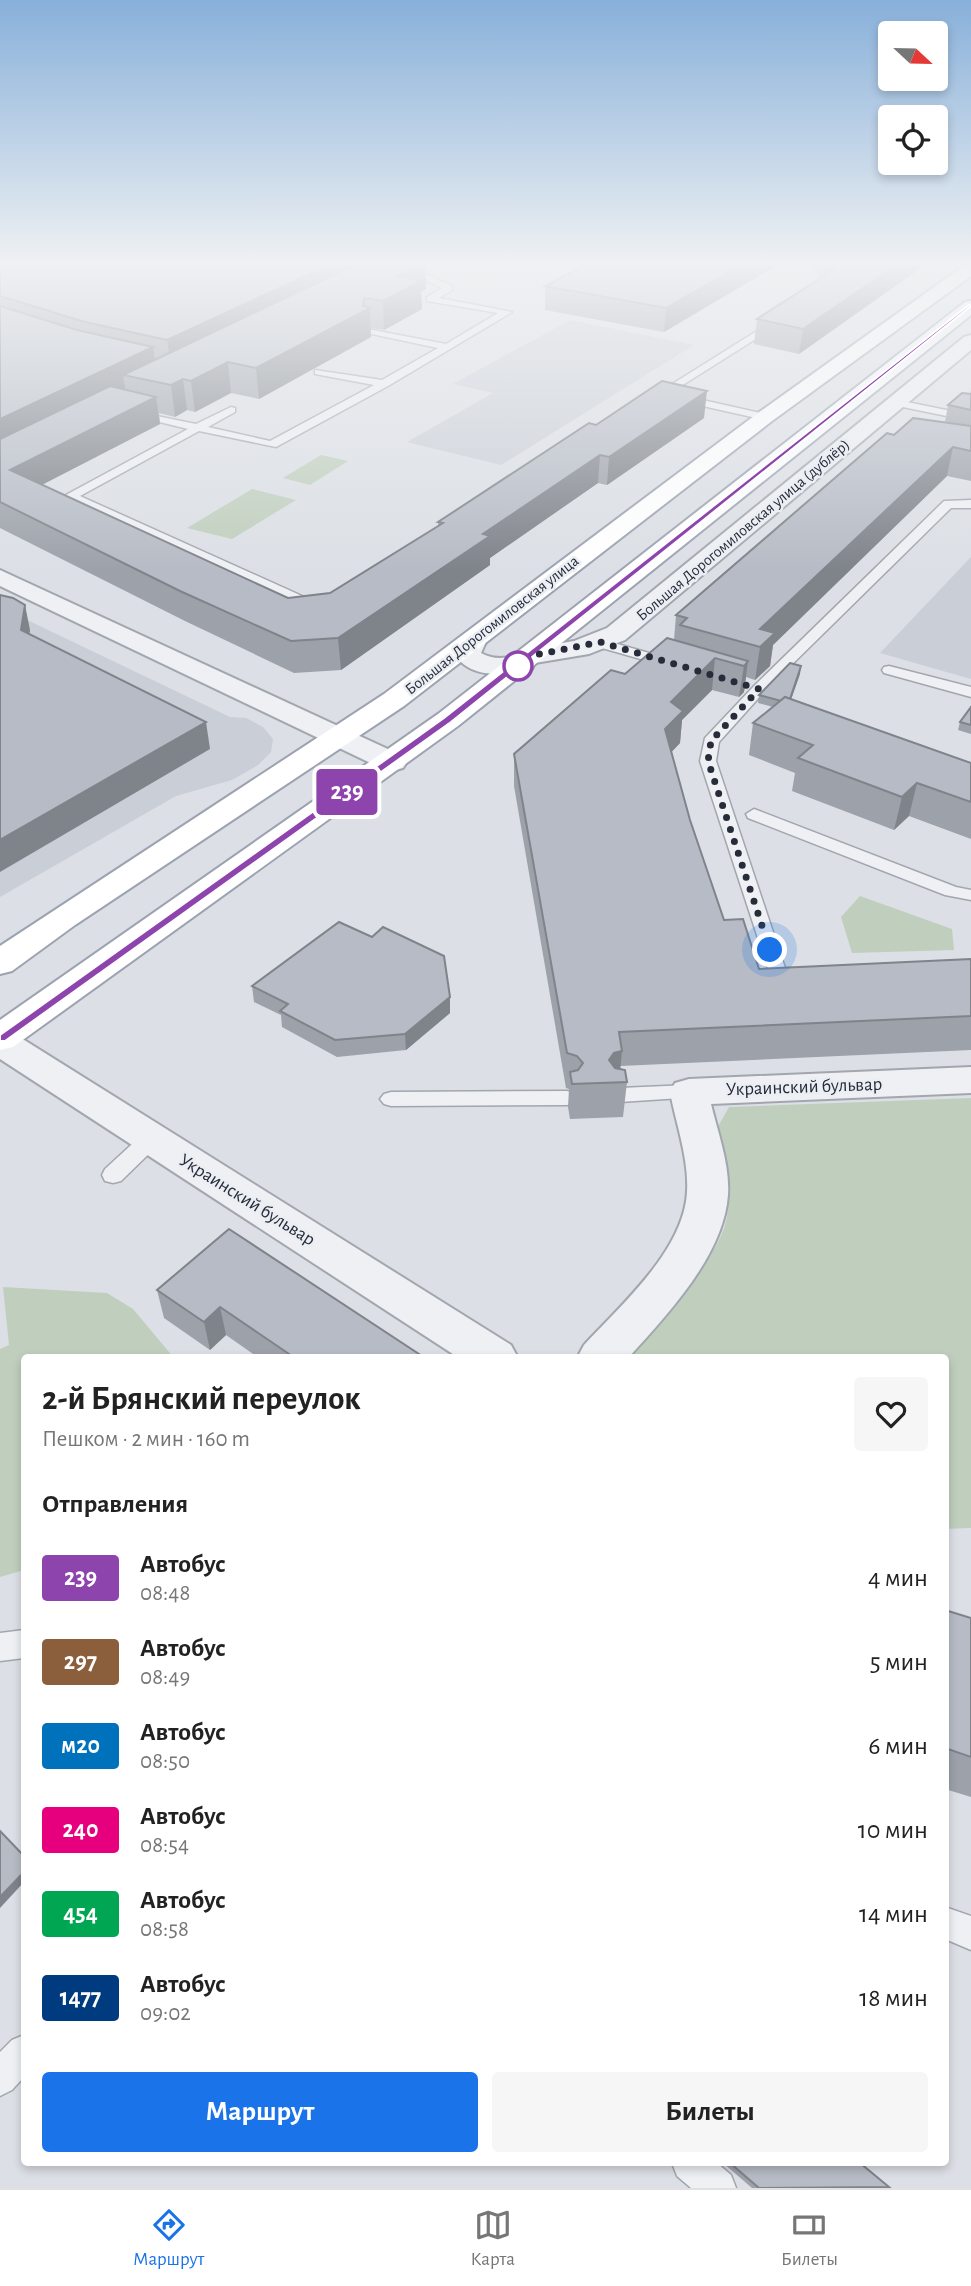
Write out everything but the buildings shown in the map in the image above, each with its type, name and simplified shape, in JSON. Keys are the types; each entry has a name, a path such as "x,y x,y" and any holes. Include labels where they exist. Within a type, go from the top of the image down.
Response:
{"main road":[{"name":"Большая Дорогомиловская улица","path":"0,963 63,918 340,738 473,642 834,367"},
{"path":"0,1040 392,762 526,660 894,367"}],"street":[{"name":"Большая Дорогомиловская улица (дублёр)","path":"473,642 468,654 482,664 506,666 600,642 633,622 879,428 897,402 941,367"},
{"path":"0,577 392,762"},
{"name":"Украинский бульвар","path":"0,1040 489,1354"},
{"name":"Украинский бульвар","path":"689,1092 971,1080"},
{"path":"603,1354 678,1267 706,1216 708,1191 689,1092"}],"lane":[{"path":"121,403 198,427 272,444 413,367"},
{"path":"638,409 706,367"},
{"path":"319,372 384,384"},
{"path":"661,394 765,417"},
{"path":"897,402 971,418"},
{"path":"231,410 70,496 322,610 334,603"},
{"path":"818,972 778,974 708,761 711,741 752,687 948,504 971,505"},
{"path":"600,642 693,670"},
{"path":"889,670 971,692"},
{"path":"754,814 951,891 971,895"},
{"path":"620,1096 689,1092"},
{"path":"391,1099 567,1098"},
{"path":"113,1175 151,1139"},
{"path":"0,1647 21,1644"},
{"path":"949,1925 971,1933"},
{"path":"0,2078 21,2055"},
{"path":"694,2166 718,2188"}],"shaded area":[{"path":"484,367 658,367 501,465 407,442 493,393 453,384"},
{"path":"971,557 971,679 880,653"},
{"path":"0,607 230,717 246,718 263,727 273,739 271,752 258,765 232,780 176,796 0,897"}],"green space":[{"path":"321,455 348,461 310,485 283,478"},
{"path":"252,489 296,500 232,539 187,528"},
{"path":"860,896 952,929 954,950 852,953 841,917"},
{"path":"971,1098 971,1528 949,1529 949,1354 631,1354 701,1270 722,1232 727,1216 727,1194 716,1130 729,1107"},
{"path":"3,1287 107,1293 133,1309 171,1354 21,1354 21,1571 0,1577 0,1349 9,1345"}],"bus line":[{"name":"239","path":"0,1038 448,720 894,367"}],"route":[{"path":"518,666 530,656 600,642 759,689 711,741 708,761 770,950"}]}
